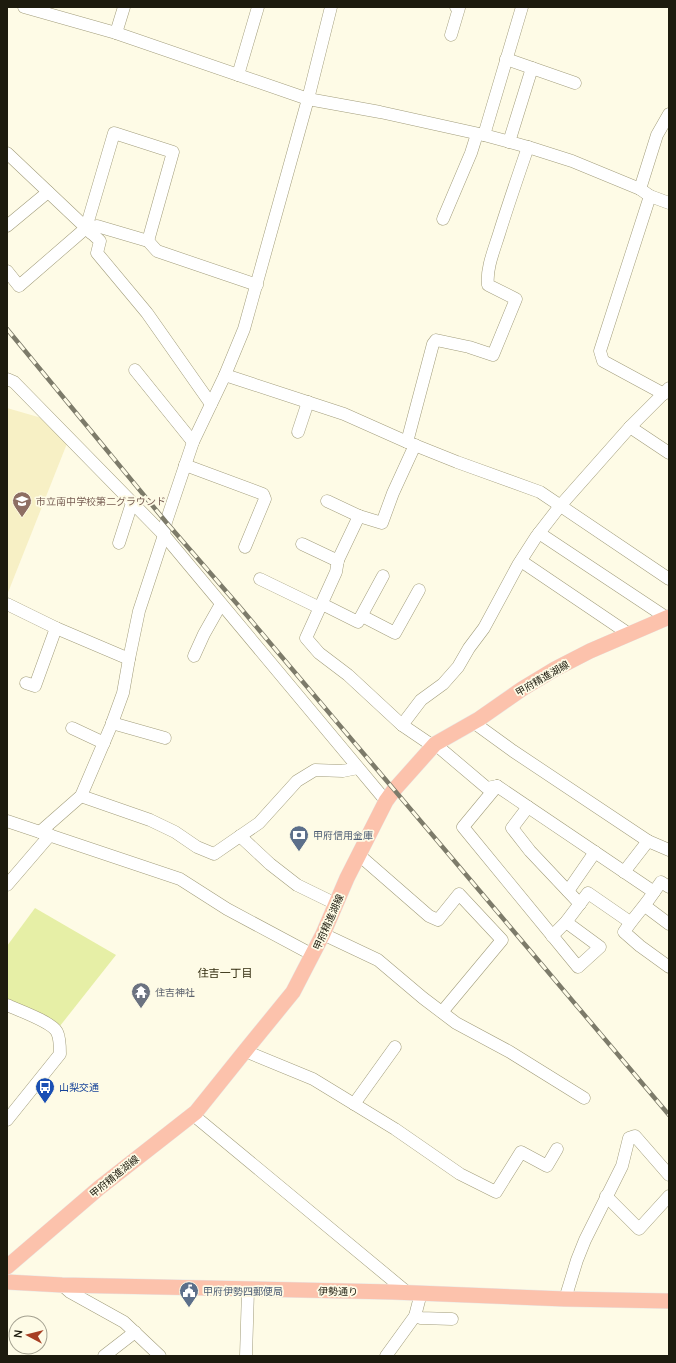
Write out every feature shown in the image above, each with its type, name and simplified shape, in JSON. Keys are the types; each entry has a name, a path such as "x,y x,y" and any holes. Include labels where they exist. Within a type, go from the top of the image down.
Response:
{"main road":[{"name":"甲府精進湖線","path":"7,1267 98,1188 192,1114 245,1051 293,992 313,955 359,855 386,801 434,745 473,722 555,669 590,651 668,618"},
{"name":"伊勢通り","path":"7,1282 62,1285 415,1293 565,1299 669,1301"}],"street":[{"path":"24,7 57,11 116,33 308,99 380,112 481,134 528,147 572,161 669,203"},
{"path":"116,33 124,7"},
{"path":"238,75 258,7"},
{"path":"7,885 45,834 81,796 112,723 123,693 139,611 185,465 193,442 225,375 244,329 308,99 331,7"},
{"path":"451,35 459,8 456,7"},
{"path":"443,219 471,153 481,134 522,7"},
{"path":"506,60 575,83"},
{"path":"509,142 532,68"},
{"path":"402,725 421,700 443,684 458,667 469,648 484,628 521,561 539,533 560,506 630,427 666,391 603,361 600,351 645,193 657,135 669,114"},
{"path":"89,230 114,133 173,152 148,241"},
{"path":"327,501 359,516 382,523 411,444 433,344 436,340 469,347 493,355 516,299 488,285 487,277 510,197 528,147"},
{"path":"7,153 100,241 97,253 147,313 211,404"},
{"path":"7,226 48,192"},
{"path":"7,271 19,286 89,230 97,226 148,241 157,251 257,284"},
{"path":"134,370 193,442"},
{"path":"225,375 344,414 411,444 540,492 669,579"},
{"path":"7,379 14,382 164,535 386,801"},
{"path":"298,432 308,402"},
{"path":"630,427 669,453"},
{"path":"185,465 263,494 265,499 245,547"},
{"path":"119,543 132,503"},
{"path":"359,516 338,561 336,572 306,638 319,653 348,675 402,725 434,745 487,788 497,786 654,892"},
{"path":"539,533 668,618"},
{"path":"302,544 338,561"},
{"path":"521,561 630,634"},
{"path":"260,579 358,622 383,576"},
{"path":"362,616 395,634 419,590"},
{"path":"7,604 56,628 129,659"},
{"path":"194,656 204,634 221,604"},
{"path":"26,683 35,686 56,628"},
{"path":"473,722 513,751 648,841 669,850"},
{"path":"112,723 165,738"},
{"path":"72,728 104,743"},
{"path":"81,796 150,820 175,832 197,847 214,854 259,823 297,781 316,770 343,771 358,768"},
{"path":"497,786 463,827 578,967 600,947 566,922"},
{"path":"528,807 512,828 530,851 580,904"},
{"path":"7,821 180,879 227,910 313,955"},
{"path":"240,836 270,864 297,885 336,904"},
{"path":"624,872 648,841"},
{"path":"568,891 595,852"},
{"path":"359,855 429,916 438,920 459,894 502,940 442,1012"},
{"path":"669,887 661,882 624,932 640,946 669,967"},
{"path":"552,936 566,922 588,893 630,922"},
{"path":"644,906 669,924"},
{"path":"323,934 378,960 423,998 456,1023 510,1052 584,1098"},
{"path":"7,1005 44,1022 56,1031 60,1046 60,1054 7,1120"},
{"path":"354,1104 394,1046"},
{"path":"245,1051 313,1079 395,1129 460,1174 496,1192 520,1152 547,1166 557,1149"},
{"path":"192,1114 415,1293 415,1316 389,1355"},
{"path":"565,1299 585,1240 622,1166 629,1138 635,1136 669,1175"},
{"path":"606,1196 639,1229 669,1196"},
{"path":"62,1285 70,1292 124,1322 160,1356"},
{"path":"246,1356 248,1290"},
{"path":"415,1316 422,1318 452,1319"},
{"path":"104,1356 134,1332"}],"shaded area":[{"name":"市立南中学校第二グラウンド","path":"7,408 52,421 68,441 7,595"}],"green space":[{"path":"35,908 116,955 56,1031 7,1005 7,946"}],"railway":[{"path":"7,329 166,522 238,605 669,1115"}],"place":[{"name":"市立南中学校第二グラウンド","path":"22,518"},
{"name":"甲府信用金庫","path":"299,852"},
{"name":"住吉神社","path":"141,1009"},
{"name":"山梨交通","path":"45,1104"},
{"name":"甲府伊勢四郵便局","path":"189,1308"}],"district":[{"name":"住吉一丁目","path":"225,973"}]}
